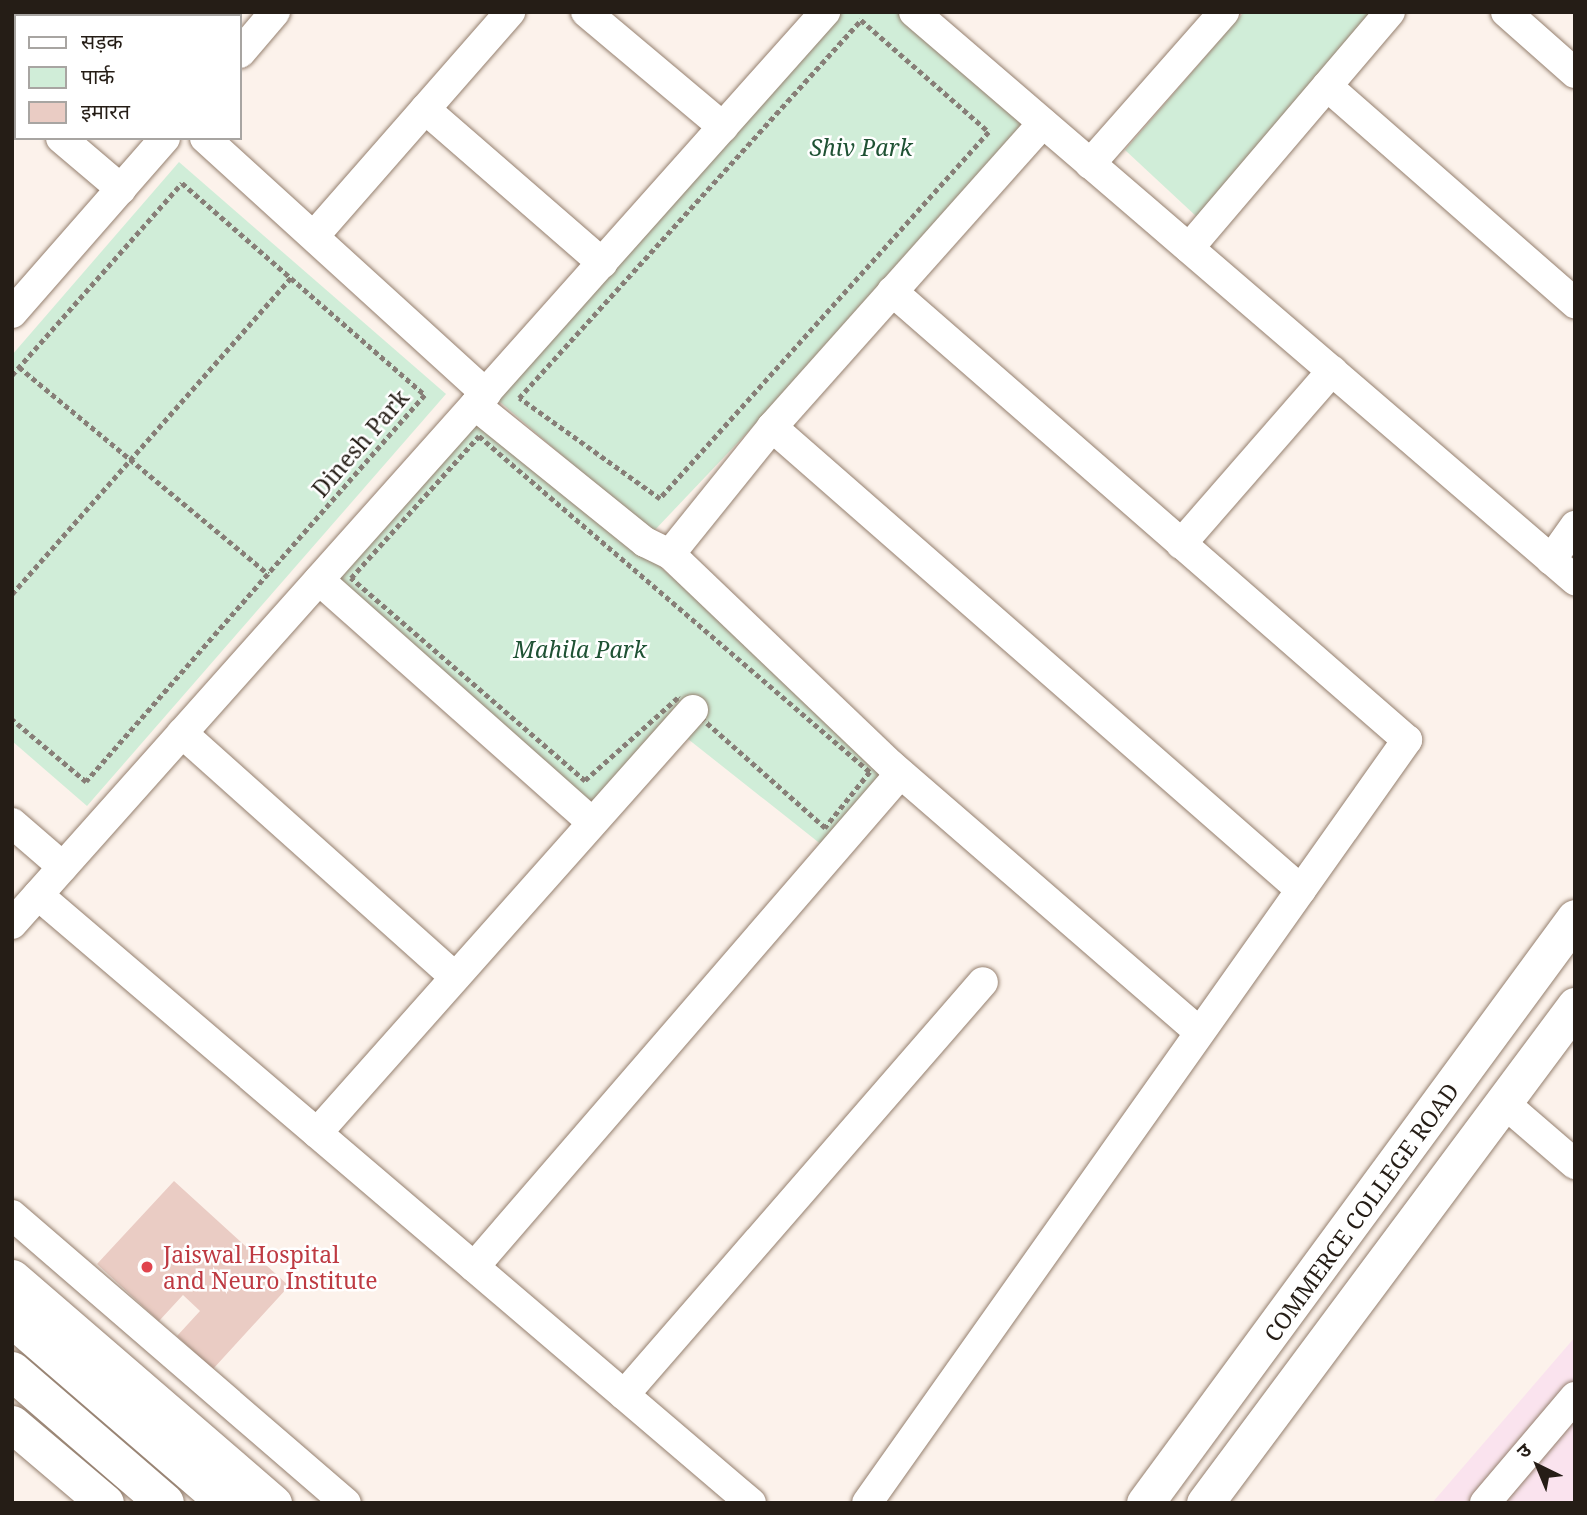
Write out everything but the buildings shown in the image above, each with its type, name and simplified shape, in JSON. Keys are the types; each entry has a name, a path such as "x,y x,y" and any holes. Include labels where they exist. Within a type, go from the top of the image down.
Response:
{"main road":[{"path":"12,1318 226,1503"},
{"path":"12,1371 165,1503"}],"street":[{"path":"242,51 275,12"},
{"path":"314,236 510,12"},
{"path":"586,12 723,127"},
{"path":"12,924 825,12"},
{"path":"914,12 1575,580"},
{"path":"1090,164 1224,12"},
{"path":"1189,248 1390,12"},
{"path":"1506,12 1575,73"},
{"path":"1327,86 1575,303"},
{"path":"425,109 602,263"},
{"path":"670,554 772,426 1043,123"},
{"path":"63,140 121,189"},
{"path":"12,313 163,140"},
{"path":"207,140 314,236 480,399 645,542 670,554 900,774 1199,1032"},
{"path":"867,1503 1407,740 892,291"},
{"path":"1181,544 1332,371"},
{"path":"772,426 1300,890"},
{"path":"1551,559 1575,526"},
{"path":"319,580 592,822"},
{"path":"317,1133 693,710"},
{"path":"182,733 455,977"},
{"path":"474,1267 900,774"},
{"path":"12,823 62,867"},
{"path":"38,895 751,1503"},
{"name":"COMMERCE COLLEGE ROAD","path":"1145,1503 1575,918"},
{"path":"624,1395 983,982"},
{"path":"1205,1503 1575,1006"},
{"path":"1504,1103 1575,1164"},
{"path":"12,1215 346,1503"},
{"path":"12,1278 273,1503"},
{"path":"1485,1503 1575,1396"},
{"path":"12,1424 105,1503"}],"path":[{"path":"860,20 989,132 660,499 519,398 860,20"},
{"name":"Dinesh Park","path":"12,375 182,183 425,395 86,782 12,720"},
{"path":"12,594 291,278"},
{"path":"19,367 268,574"},
{"path":"479,436 870,772 825,828 693,710 678,698 585,781 351,578 479,436"}],"shaded area":[{"path":"1575,1337 1575,1503 1432,1503"}],"green space":[{"name":"Shiv Park","path":"828,12 910,12 1040,124 652,533 491,394"},
{"path":"1244,12 1372,12 1197,217 1125,150"},
{"path":"179,162 446,394 87,806 12,741 12,355"},
{"name":"Mahila Park","path":"476,409 891,765 832,853 669,724 589,809 329,580"}],"place":[{"name":"Jaiswal Hospital and Neuro Institute","path":"147,1267"}]}
